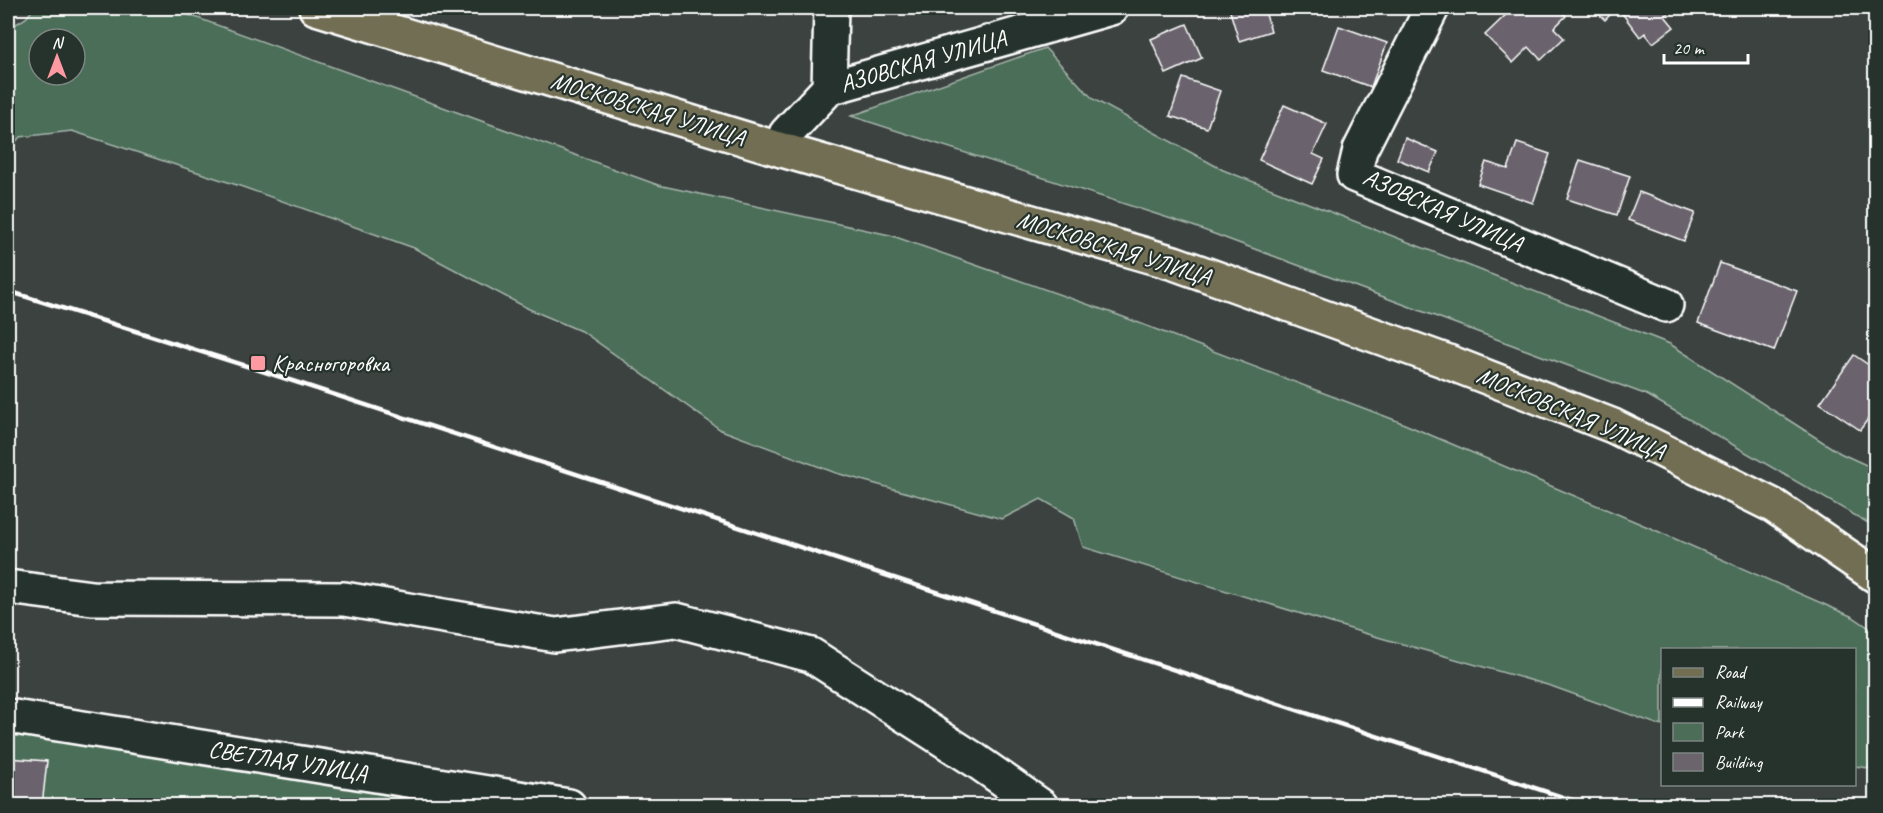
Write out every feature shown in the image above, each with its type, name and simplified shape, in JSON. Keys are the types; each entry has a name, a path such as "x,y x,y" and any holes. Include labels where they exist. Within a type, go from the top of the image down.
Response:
{"main road":[{"name":"МОСКОВСКАЯ УЛИЦА","path":"316,8 784,142 1179,247 1449,344 1620,410 1783,491 1875,555"},
{"name":"МОСКОВСКАЯ УЛИЦА","path":"373,8 784,142 1174,263 1443,360 1613,426 1774,506 1875,576"}],"street":[{"path":"829,88 831,8"},
{"name":"АЗОВСКАЯ УЛИЦА","path":"784,142 829,88 1111,8"},
{"name":"АЗОВСКАЯ УЛИЦА","path":"1432,8 1360,150 1354,175 1666,305"},
{"path":"8,587 92,598 344,599 555,635 676,620 811,655 999,790 1041,806"},
{"name":"СВЕТЛАЯ УЛИЦА","path":"8,716 569,806"}],"green space":[{"path":"34,8 170,8 658,185 890,235 1118,315 1395,420 1853,617 1875,632 1875,769 1856,766 1856,648 1661,648 1661,726 1551,686 1367,634 1083,547 1074,518 1041,499 1002,519 836,473 721,430 583,332 529,309 414,248 240,186 72,131 20,137 8,151 8,29 26,18"},
{"path":"1045,48 1093,99 1223,170 1670,344 1840,453 1875,469 1875,527 1647,395 1190,225 851,116"},
{"path":"8,714 634,805 8,805"}],"building":[{"path":"1229,8 1264,8 1271,31 1239,41"},
{"path":"1513,8 1558,8 1566,16 1554,28 1564,38 1541,60 1529,47 1513,63 1485,35"},
{"path":"1592,8 1609,8 1613,12 1605,20"},
{"path":"1627,8 1674,8 1665,16 1674,27 1653,43 1645,33 1640,37 1621,12"},
{"path":"1187,24 1202,58 1166,74 1151,39"},
{"path":"1339,26 1387,43 1371,87 1323,70"},
{"path":"1183,78 1220,91 1207,128 1170,116"},
{"path":"1284,105 1327,124 1313,154 1324,159 1312,184 1259,160"},
{"path":"1405,138 1438,152 1429,172 1397,159"},
{"path":"1517,143 1550,154 1533,203 1478,184 1486,162 1508,169"},
{"path":"1580,160 1630,176 1617,215 1567,199"},
{"path":"1639,192 1695,213 1684,241 1628,220"},
{"path":"1720,263 1797,291 1774,351 1698,323"},
{"path":"1854,355 1876,370 1876,408 1860,430 1820,403"},
{"path":"8,758 47,761 42,806 8,804"}],"railway":[{"path":"8,291 256,369 1590,806"}],"place":[{"name":"Красногоровка","path":"258,363"}]}
